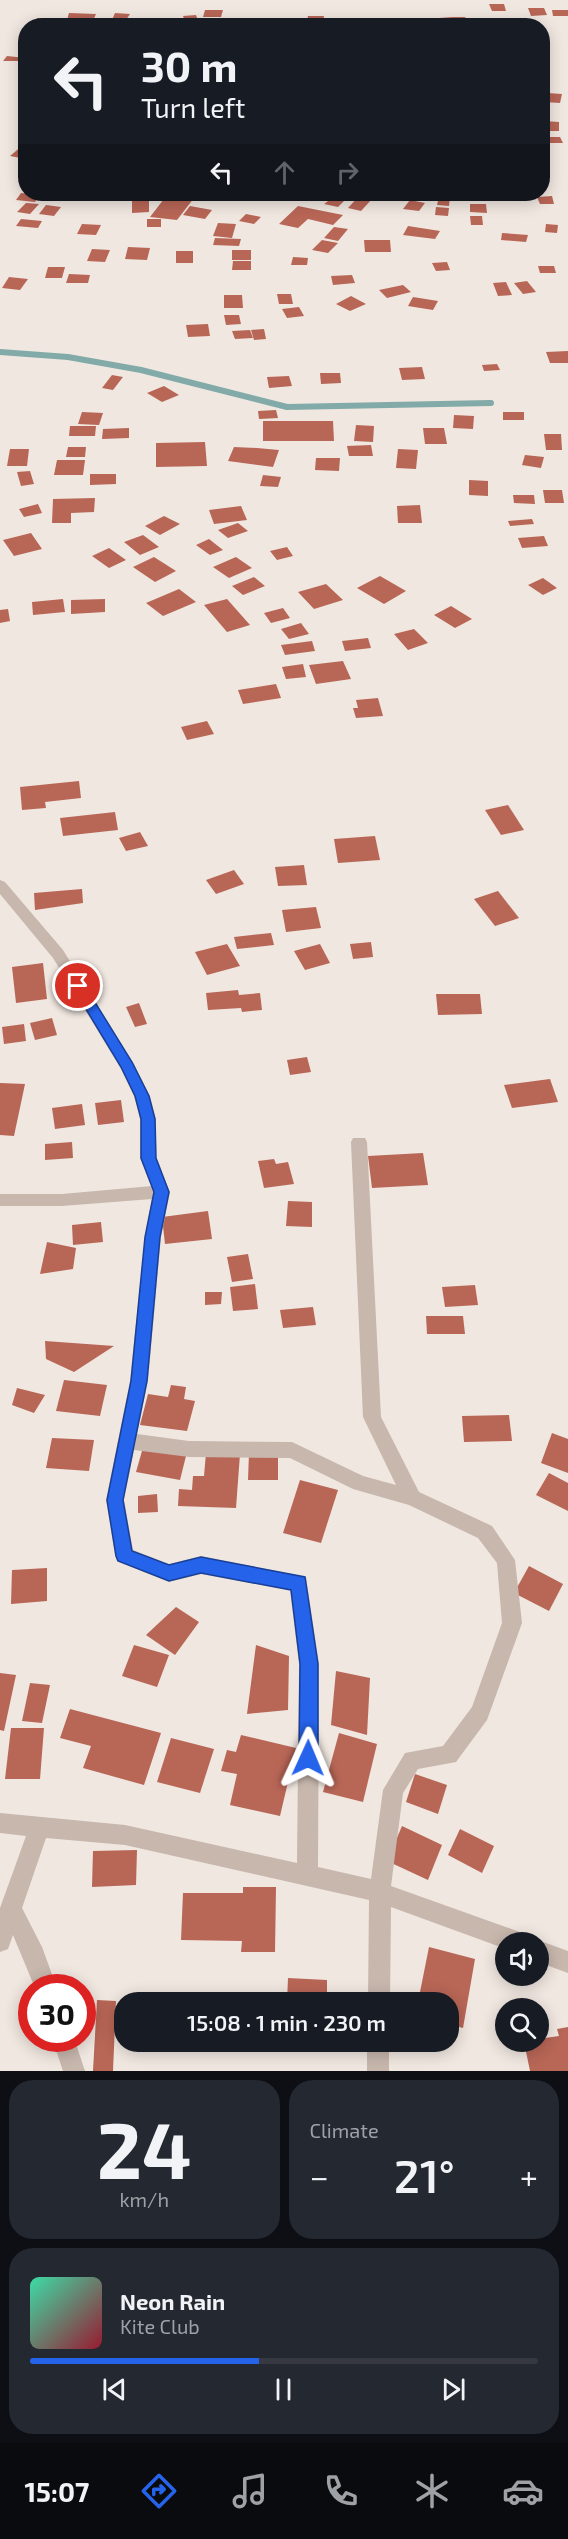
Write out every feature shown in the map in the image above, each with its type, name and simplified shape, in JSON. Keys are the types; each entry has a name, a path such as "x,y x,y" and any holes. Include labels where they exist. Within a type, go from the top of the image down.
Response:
{"street":[{"path":"0,885 58,954 127,1066 142,1096 148,1119 148,1158 162,1192 153,1237 139,1381 129,1440 115,1500 124,1556 169,1573 201,1565 299,1583 309,1664 307,1875"},
{"path":"359,1142 372,1417 412,1498"},
{"path":"0,1200 62,1200 162,1192"},
{"path":"129,1440 189,1449 292,1450 359,1483 412,1498 485,1532 506,1560 512,1623 480,1713 449,1755 412,1760 393,1790 380,1892 379,1992"},
{"path":"0,1823 125,1835 307,1875 380,1892 495,1934"},
{"path":"0,1941 39,1827"},
{"path":"11,1908 41,1974"},
{"path":"549,1955 568,1962"},
{"path":"68,2052 74,2071"},
{"path":"378,2052 378,2071"}],"building":[{"path":"489,4 504,4 506,11 492,11"},
{"path":"528,8 544,8 547,15 531,16"},
{"path":"205,10 223,10 221,17 203,17"},
{"path":"552,10 568,10 568,16 553,16"},
{"path":"69,13 96,14 94,18 68,18"},
{"path":"115,13 130,14 127,18 113,18"},
{"path":"196,15 197,18 184,18 183,16"},
{"path":"308,16 324,16 324,18 308,18"},
{"path":"7,56 18,57 18,61 3,61"},
{"path":"550,93 562,94 560,103 550,102"},
{"path":"550,121 559,122 559,131 550,131"},
{"path":"550,137 560,137 563,143 550,143"},
{"path":"18,149 18,158 10,156"},
{"path":"550,196 552,196 554,204 540,204 539,201 550,201"},
{"path":"132,201 149,201 149,212 132,213"},
{"path":"162,201 192,201 177,220 150,217"},
{"path":"328,201 344,201 338,207 324,204"},
{"path":"354,201 370,201 361,211 348,208"},
{"path":"409,201 425,203 419,211 403,209"},
{"path":"438,201 450,201 449,206 437,205"},
{"path":"26,203 39,204 30,214 17,212"},
{"path":"470,204 486,204 487,213 470,212"},
{"path":"46,205 61,207 54,216 39,214"},
{"path":"190,206 212,210 205,219 183,215"},
{"path":"298,206 343,215 333,225 308,219 298,228 279,224"},
{"path":"436,207 449,208 448,216 435,215"},
{"path":"246,214 261,217 254,224 239,221"},
{"path":"470,216 482,216 483,225 471,225"},
{"path":"21,219 42,221 38,228 16,226"},
{"path":"147,219 161,219 161,227 147,227"},
{"path":"218,223 236,224 232,238 213,236"},
{"path":"82,224 101,225 96,235 77,234"},
{"path":"546,224 558,225 557,233 545,232"},
{"path":"408,226 440,231 435,239 403,235"},
{"path":"334,227 348,229 338,241 324,238"},
{"path":"502,233 528,235 526,242 501,240"},
{"path":"215,238 241,239 239,246 213,245"},
{"path":"322,240 338,243 328,253 312,250"},
{"path":"364,240 390,240 391,252 365,252"},
{"path":"128,247 150,248 147,260 125,259"},
{"path":"92,249 110,250 105,262 87,261"},
{"path":"232,250 251,250 251,260 232,260"},
{"path":"176,251 193,251 193,263 176,263"},
{"path":"293,257 308,258 307,265 291,265"},
{"path":"233,261 251,261 251,270 232,270"},
{"path":"447,262 450,270 436,271 432,263"},
{"path":"538,266 554,266 556,273 540,273"},
{"path":"48,267 65,267 62,278 45,278"},
{"path":"69,274 90,275 88,283 66,283"},
{"path":"352,275 355,283 333,285 331,276"},
{"path":"9,277 28,279 20,290 2,288"},
{"path":"527,281 536,292 523,294 514,283"},
{"path":"506,282 512,295 498,296 493,283"},
{"path":"403,285 411,292 387,298 379,290"},
{"path":"277,294 291,294 293,304 279,304"},
{"path":"224,295 242,295 243,308 224,308"},
{"path":"351,296 366,304 350,311 336,304"},
{"path":"413,297 438,301 433,310 408,306"},
{"path":"299,307 304,316 287,318 282,309"},
{"path":"224,315 239,315 241,324 226,325"},
{"path":"208,324 210,336 188,337 186,325"},
{"path":"264,329 266,339 254,340 251,330"},
{"path":"250,330 253,338 235,339 232,331"},
{"path":"568,351 568,363 550,363 546,352"},
{"path":"497,364 500,370 484,371 482,365"},
{"path":"422,367 425,379 402,380 399,368"},
{"path":"320,373 340,373 341,383 321,384"},
{"path":"112,375 123,377 113,390 102,388"},
{"path":"289,376 292,386 269,388 267,377"},
{"path":"164,386 179,395 162,402 147,393"},
{"path":"276,410 278,418 259,419 258,411"},
{"path":"82,412 103,413 99,425 78,424"},
{"path":"503,412 524,412 524,420 503,420"},
{"path":"454,415 474,416 473,429 453,428"},
{"path":"263,421 333,421 334,441 263,441"},
{"path":"356,425 374,426 373,442 354,441"},
{"path":"70,426 96,426 95,436 69,436"},
{"path":"129,428 129,438 102,439 103,429"},
{"path":"423,428 444,428 447,444 425,444"},
{"path":"544,434 561,434 562,450 546,450"},
{"path":"205,442 207,466 156,467 156,443"},
{"path":"371,445 373,456 349,456 347,446"},
{"path":"68,447 86,447 85,457 66,457"},
{"path":"234,447 279,450 273,467 228,461"},
{"path":"10,449 29,449 27,466 7,466"},
{"path":"398,449 418,450 416,469 396,468"},
{"path":"525,455 544,457 541,468 522,465"},
{"path":"316,458 340,458 339,471 315,470"},
{"path":"57,460 85,460 83,475 54,475"},
{"path":"30,471 34,484 21,486 17,472"},
{"path":"90,474 116,474 116,484 90,485"},
{"path":"263,475 281,477 278,487 260,486"},
{"path":"469,480 488,481 488,496 469,495"},
{"path":"543,490 562,490 564,503 545,503"},
{"path":"513,495 534,495 535,504 514,503"},
{"path":"95,498 94,512 71,513 71,523 52,523 53,499"},
{"path":"38,504 42,513 24,517 19,509"},
{"path":"420,505 422,523 398,523 397,506"},
{"path":"241,506 247,520 214,524 209,510"},
{"path":"164,516 180,524 160,535 145,526"},
{"path":"532,519 534,524 510,526 508,521"},
{"path":"238,523 248,531 228,538 218,530"},
{"path":"31,533 42,549 14,556 3,540"},
{"path":"143,535 159,547 140,555 124,542"},
{"path":"544,536 548,546 522,548 518,538"},
{"path":"209,539 223,550 210,555 196,545"},
{"path":"287,547 293,556 277,560 270,551"},
{"path":"109,548 126,560 109,568 92,556"},
{"path":"154,557 176,571 155,582 133,567"},
{"path":"236,557 252,568 229,578 213,567"},
{"path":"380,576 406,591 384,604 357,588"},
{"path":"254,577 265,586 243,595 232,586"},
{"path":"543,578 557,588 543,595 528,585"},
{"path":"326,584 343,600 314,609 298,592"},
{"path":"179,589 196,602 163,616 146,603"},
{"path":"63,599 65,612 33,615 32,602"},
{"path":"105,599 105,612 71,614 71,600"},
{"path":"227,599 250,625 227,632 204,605"},
{"path":"451,606 472,619 455,628 434,615"},
{"path":"283,608 290,618 271,623 264,613"},
{"path":"8,609 10,621 0,623 0,610"},
{"path":"301,623 309,634 289,639 281,629"},
{"path":"414,629 428,643 408,650 394,634"},
{"path":"368,638 371,648 345,651 342,641"},
{"path":"312,641 315,651 285,655 281,645"},
{"path":"343,661 351,679 316,684 309,665"},
{"path":"303,664 306,677 286,679 282,667"},
{"path":"276,684 281,698 243,704 238,690"},
{"path":"378,698 383,716 356,718 353,708 358,708 356,700"},
{"path":"207,721 214,734 187,740 181,727"},
{"path":"79,781 81,798 45,802 46,808 22,810 20,787"},
{"path":"508,805 524,830 501,835 485,810"},
{"path":"115,812 118,830 63,836 60,818"},
{"path":"140,832 148,846 126,851 119,838"},
{"path":"375,836 380,860 338,863 334,839"},
{"path":"304,865 307,885 278,886 275,867"},
{"path":"234,870 244,884 216,894 206,880"},
{"path":"82,889 83,903 35,910 34,893"},
{"path":"498,891 519,918 495,926 474,899"},
{"path":"316,907 321,928 286,932 282,910"},
{"path":"271,933 274,945 237,949 234,937"},
{"path":"371,942 373,957 353,959 350,944"},
{"path":"227,944 240,966 207,975 195,952"},
{"path":"320,944 330,963 305,970 294,951"},
{"path":"43,963 47,999 16,1003 12,967"},
{"path":"238,990 239,995 260,993 262,1010 242,1012 241,1008 208,1010 206,993"},
{"path":"436,994 480,994 482,1014 438,1015"},
{"path":"139,1003 147,1024 135,1027 126,1007"},
{"path":"52,1018 57,1035 35,1040 30,1023"},
{"path":"24,1024 26,1041 4,1044 2,1027"},
{"path":"307,1057 311,1072 290,1075 287,1060"},
{"path":"550,1079 558,1102 512,1108 504,1085"},
{"path":"0,1083 25,1084 14,1136 0,1135"},
{"path":"121,1100 124,1122 98,1125 95,1103"},
{"path":"82,1104 85,1125 55,1129 52,1108"},
{"path":"72,1142 73,1158 45,1160 45,1144"},
{"path":"423,1153 428,1185 372,1188 368,1156"},
{"path":"274,1159 276,1164 288,1162 294,1184 264,1188 258,1161"},
{"path":"288,1201 312,1202 312,1227 286,1226"},
{"path":"208,1211 212,1239 165,1244 162,1217"},
{"path":"101,1222 103,1242 73,1245 72,1225"},
{"path":"47,1242 76,1248 73,1269 40,1274"},
{"path":"248,1254 253,1279 232,1282 227,1257"},
{"path":"255,1284 258,1309 233,1311 230,1287"},
{"path":"475,1285 478,1305 445,1307 442,1287"},
{"path":"205,1292 222,1292 221,1304 205,1305"},
{"path":"313,1307 316,1325 283,1328 280,1310"},
{"path":"426,1316 463,1316 465,1334 427,1334"},
{"path":"45,1341 114,1346 74,1372 46,1359"},
{"path":"64,1380 107,1385 100,1416 56,1411"},
{"path":"171,1385 186,1387 184,1399 195,1401 187,1431 140,1425 148,1394 168,1397"},
{"path":"17,1388 45,1395 34,1413 12,1405"},
{"path":"509,1415 512,1441 464,1442 462,1416"},
{"path":"552,1433 568,1439 568,1473 541,1463"},
{"path":"52,1438 94,1440 89,1471 46,1468"},
{"path":"144,1444 187,1452 180,1480 136,1472"},
{"path":"206,1453 240,1454 236,1508 178,1506 179,1489 192,1490 193,1476 204,1476"},
{"path":"249,1453 278,1454 278,1480 248,1480"},
{"path":"549,1473 568,1483 568,1511 536,1495"},
{"path":"300,1480 338,1490 321,1543 283,1533"},
{"path":"157,1494 158,1512 138,1513 138,1496"},
{"path":"529,1566 563,1584 549,1611 514,1593"},
{"path":"47,1568 47,1601 11,1604 12,1570"},
{"path":"176,1607 199,1622 175,1655 146,1635"},
{"path":"134,1645 169,1655 157,1687 122,1676"},
{"path":"256,1645 289,1656 288,1710 247,1714"},
{"path":"336,1671 370,1678 367,1735 331,1725"},
{"path":"0,1673 16,1675 4,1731 0,1730"},
{"path":"30,1683 50,1685 42,1723 22,1721"},
{"path":"70,1709 161,1733 144,1785 83,1768 91,1746 60,1738"},
{"path":"11,1728 44,1728 40,1779 5,1779"},
{"path":"339,1733 377,1744 363,1802 323,1792"},
{"path":"241,1735 296,1748 280,1816 230,1805 237,1774 221,1771 227,1750 236,1752"},
{"path":"171,1738 214,1749 200,1793 157,1782"},
{"path":"415,1774 447,1785 438,1814 406,1802"},
{"path":"402,1826 442,1845 428,1880 387,1861"},
{"path":"460,1829 494,1846 482,1873 448,1855"},
{"path":"137,1850 136,1885 92,1887 93,1851"},
{"path":"243,1887 276,1887 275,1952 241,1952 242,1941 181,1940 183,1893 243,1893"},
{"path":"429,1947 475,1959 463,2028 459,2027 459,1992 420,1992"},
{"path":"288,1978 327,1980 327,1992 287,1992"},
{"path":"97,2000 114,2001 113,2071 93,2071 94,2052 96,2052"},
{"path":"568,2027 568,2071 530,2071 526,2052 549,2052 549,2037 559,2036 557,2029"}],"waterway":[{"path":"0,352 68,357 141,370 287,407 491,403"}],"route":[{"path":"78,986 127,1066 142,1096 148,1119 148,1158 162,1192 153,1237 139,1381 129,1440 115,1500 124,1556 169,1573 201,1565 299,1583 309,1664 308,1758"}]}
